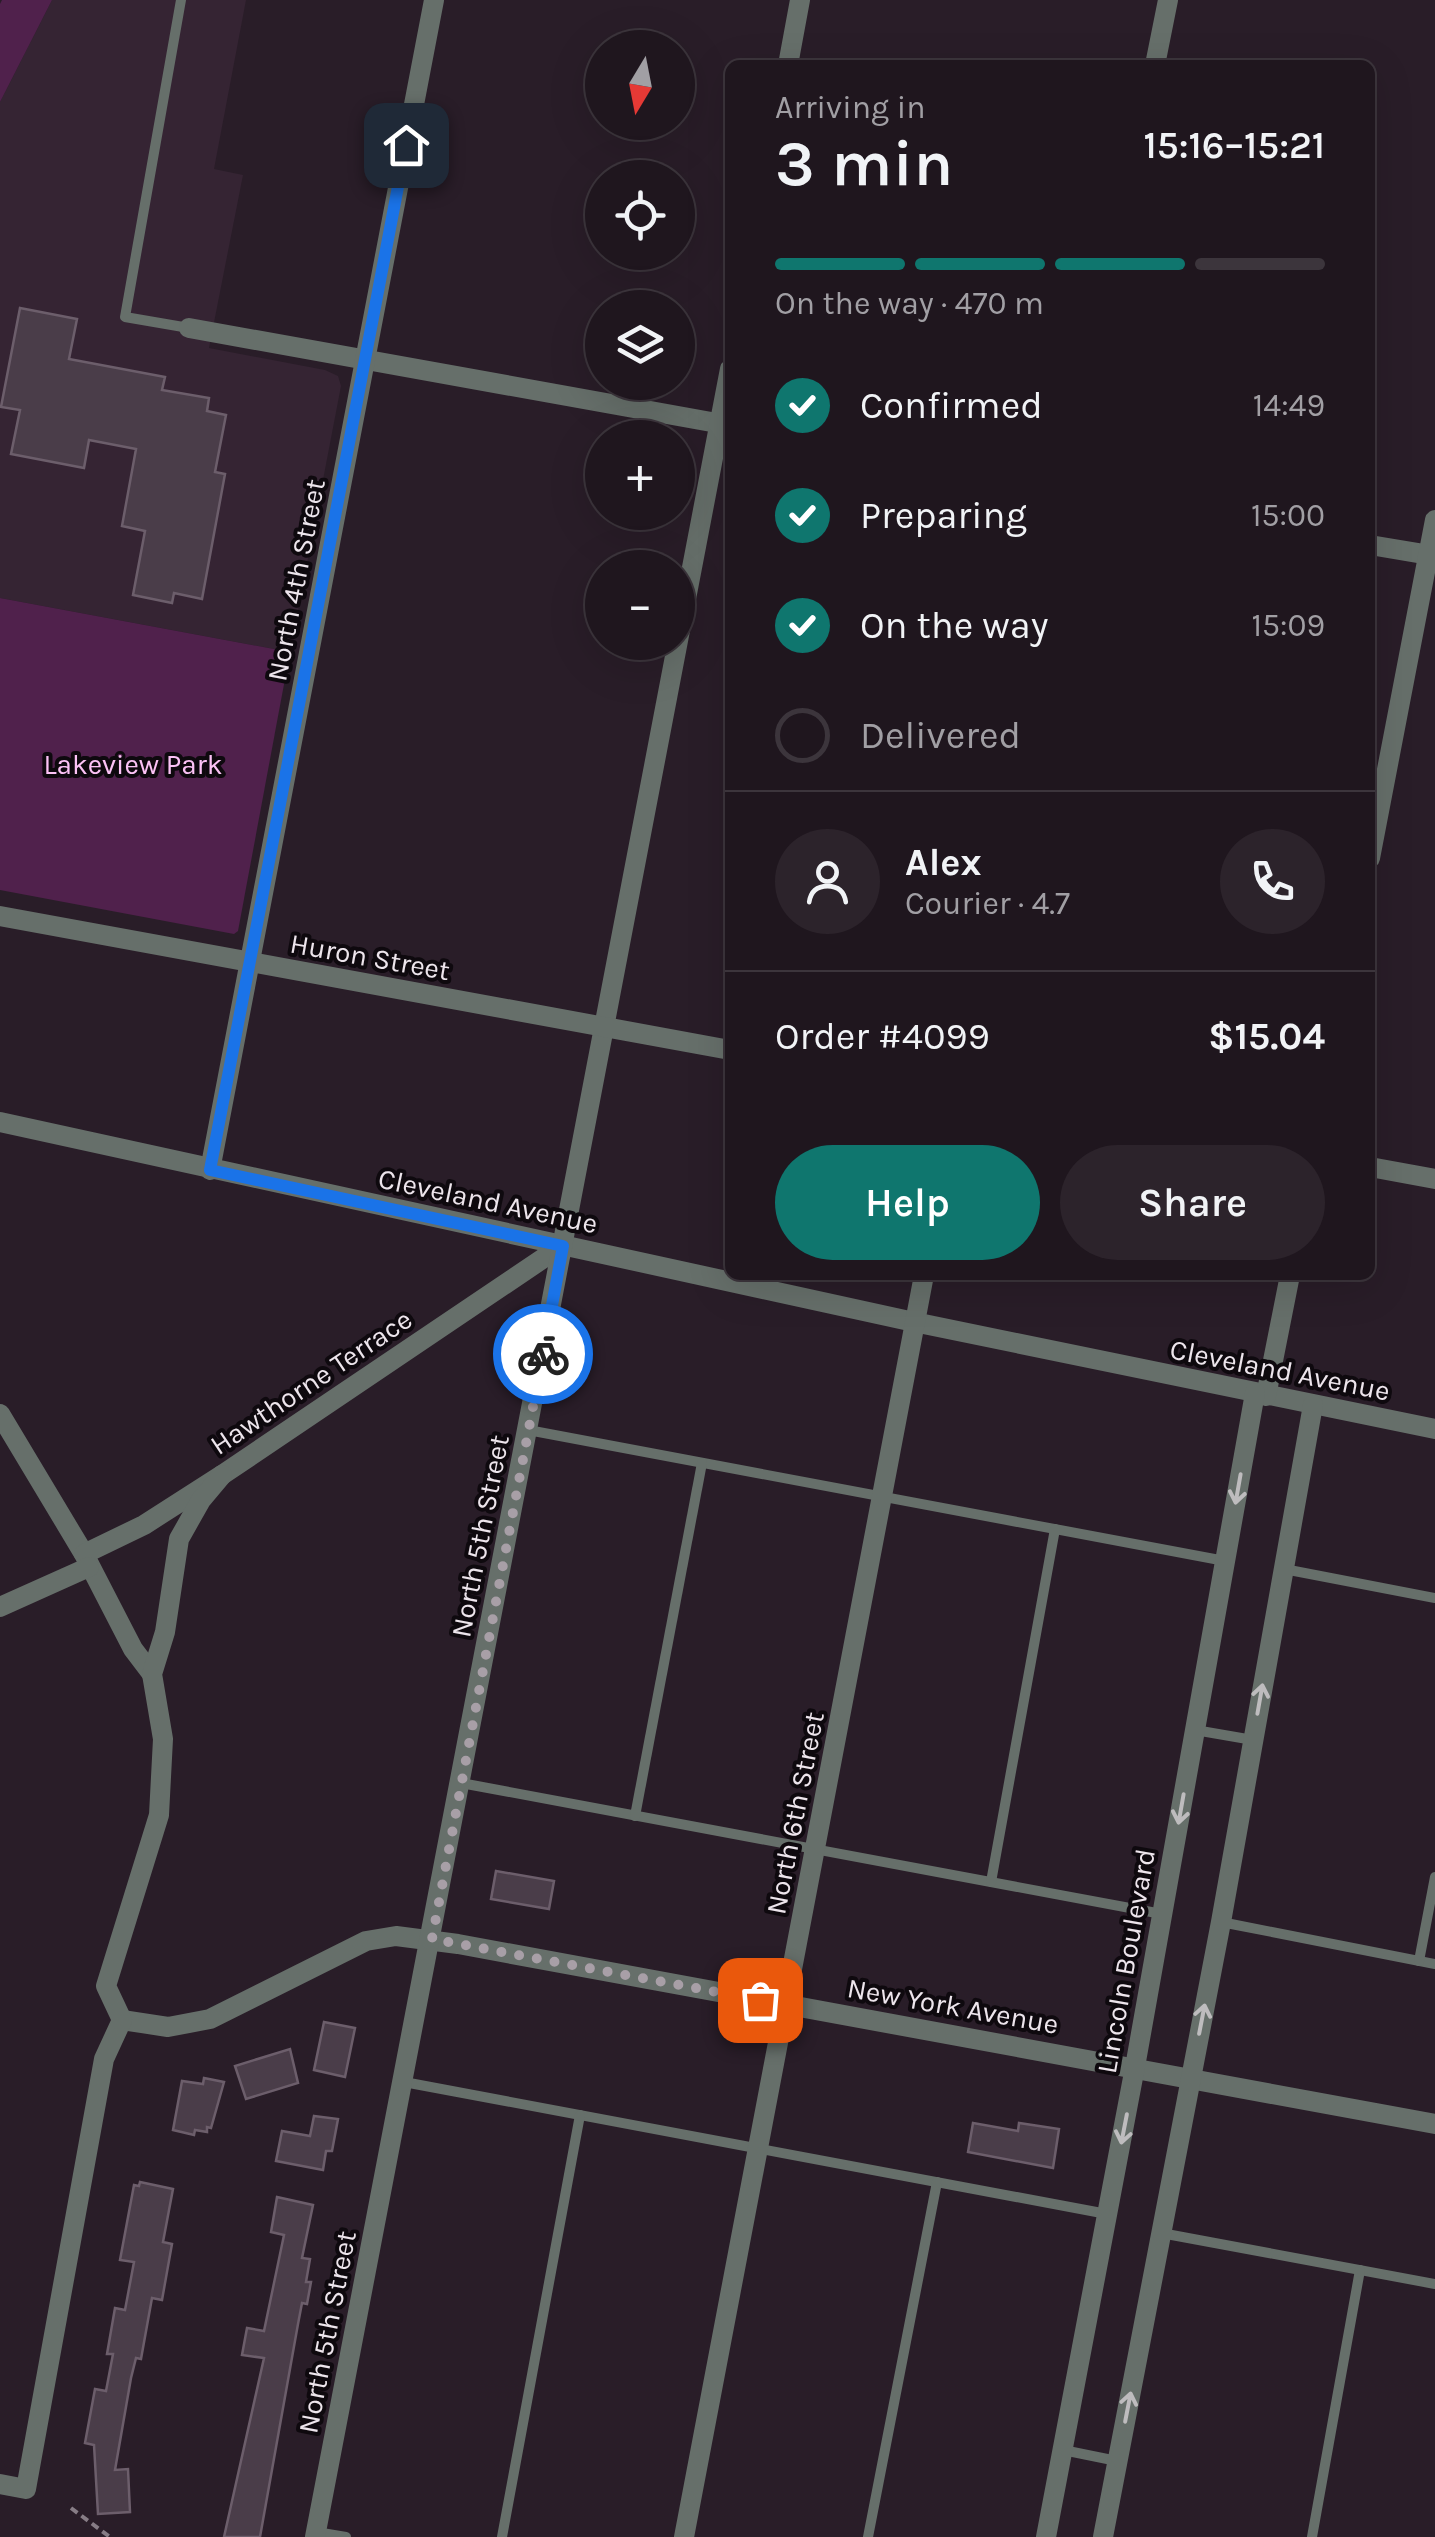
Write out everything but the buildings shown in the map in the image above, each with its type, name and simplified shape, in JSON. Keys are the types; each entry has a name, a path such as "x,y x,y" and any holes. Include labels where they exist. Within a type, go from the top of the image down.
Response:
{"street":[{"name":"North 4th Street","path":"210,1170 434,0"},
{"path":"789,60 800,0"},
{"path":"1156,60 1168,0"},
{"path":"189,328 725,425"},
{"name":"North 5th Street","path":"316,2534 604,1028 725,425"},
{"path":"1375,834 1432,556 1435,520"},
{"path":"1375,546 1432,556"},
{"name":"Huron Street","path":"0,916 725,1049"},
{"name":"Cleveland Avenue","path":"0,1122 914,1322 1435,1429"},
{"path":"1375,1168 1435,1179"},
{"name":"Hawthorne Terrace","path":"0,1607 86,1560 222,1474 563,1246"},
{"name":"North 6th Street","path":"684,2537 923,1280"},
{"name":"Lincoln Boulevard","path":"1046,2537 1136,2067 1226,1561 1289,1280"},
{"path":"1103,2537 1221,1922 1313,1405"},
{"path":"0,1414 133,1649 152,1674 163,1739 159,1816 106,1986 122,2020 104,2059 26,2489 0,2484"},
{"path":"152,1674 166,1632 180,1539 201,1500 222,1474"},
{"name":"New York Avenue","path":"122,2020 168,2027 210,2018 366,1941 396,1936 432,1939 1191,2076 1435,2124"}],"lane":[{"path":"182,0 126,317 189,328"},
{"path":"528,1430 1226,1561"},
{"path":"635,1816 702,1463"},
{"path":"991,1882 1055,1529"},
{"path":"1284,1568 1435,1598"},
{"path":"1195,1730 1253,1740"},
{"path":"461,1784 1163,1914"},
{"path":"1419,1961 1435,1877"},
{"path":"1221,1922 1435,1964"},
{"path":"404,2082 1108,2214"},
{"path":"502,2537 580,2115"},
{"path":"868,2537 936,2182"},
{"path":"1161,2233 1435,2284"},
{"path":"1312,2537 1360,2270"},
{"path":"1062,2450 1118,2461"},
{"path":"316,2534 346,2537"}],"path":[{"path":"71,2508 110,2537"}],"shaded area":[{"path":"52,0 246,0 214,169 243,175 209,348 325,370 338,376 341,386 290,652 0,598 0,102"}],"green space":[{"path":"2,0 52,0 0,102 0,4"},
{"name":"Lakeview Park","path":"0,598 290,652 238,931 234,934 0,890"}],"way so far":[{"path":"543,1354 432,1939 760,2000"}],"route":[{"path":"406,145 210,1170 563,1246 543,1354"}]}
